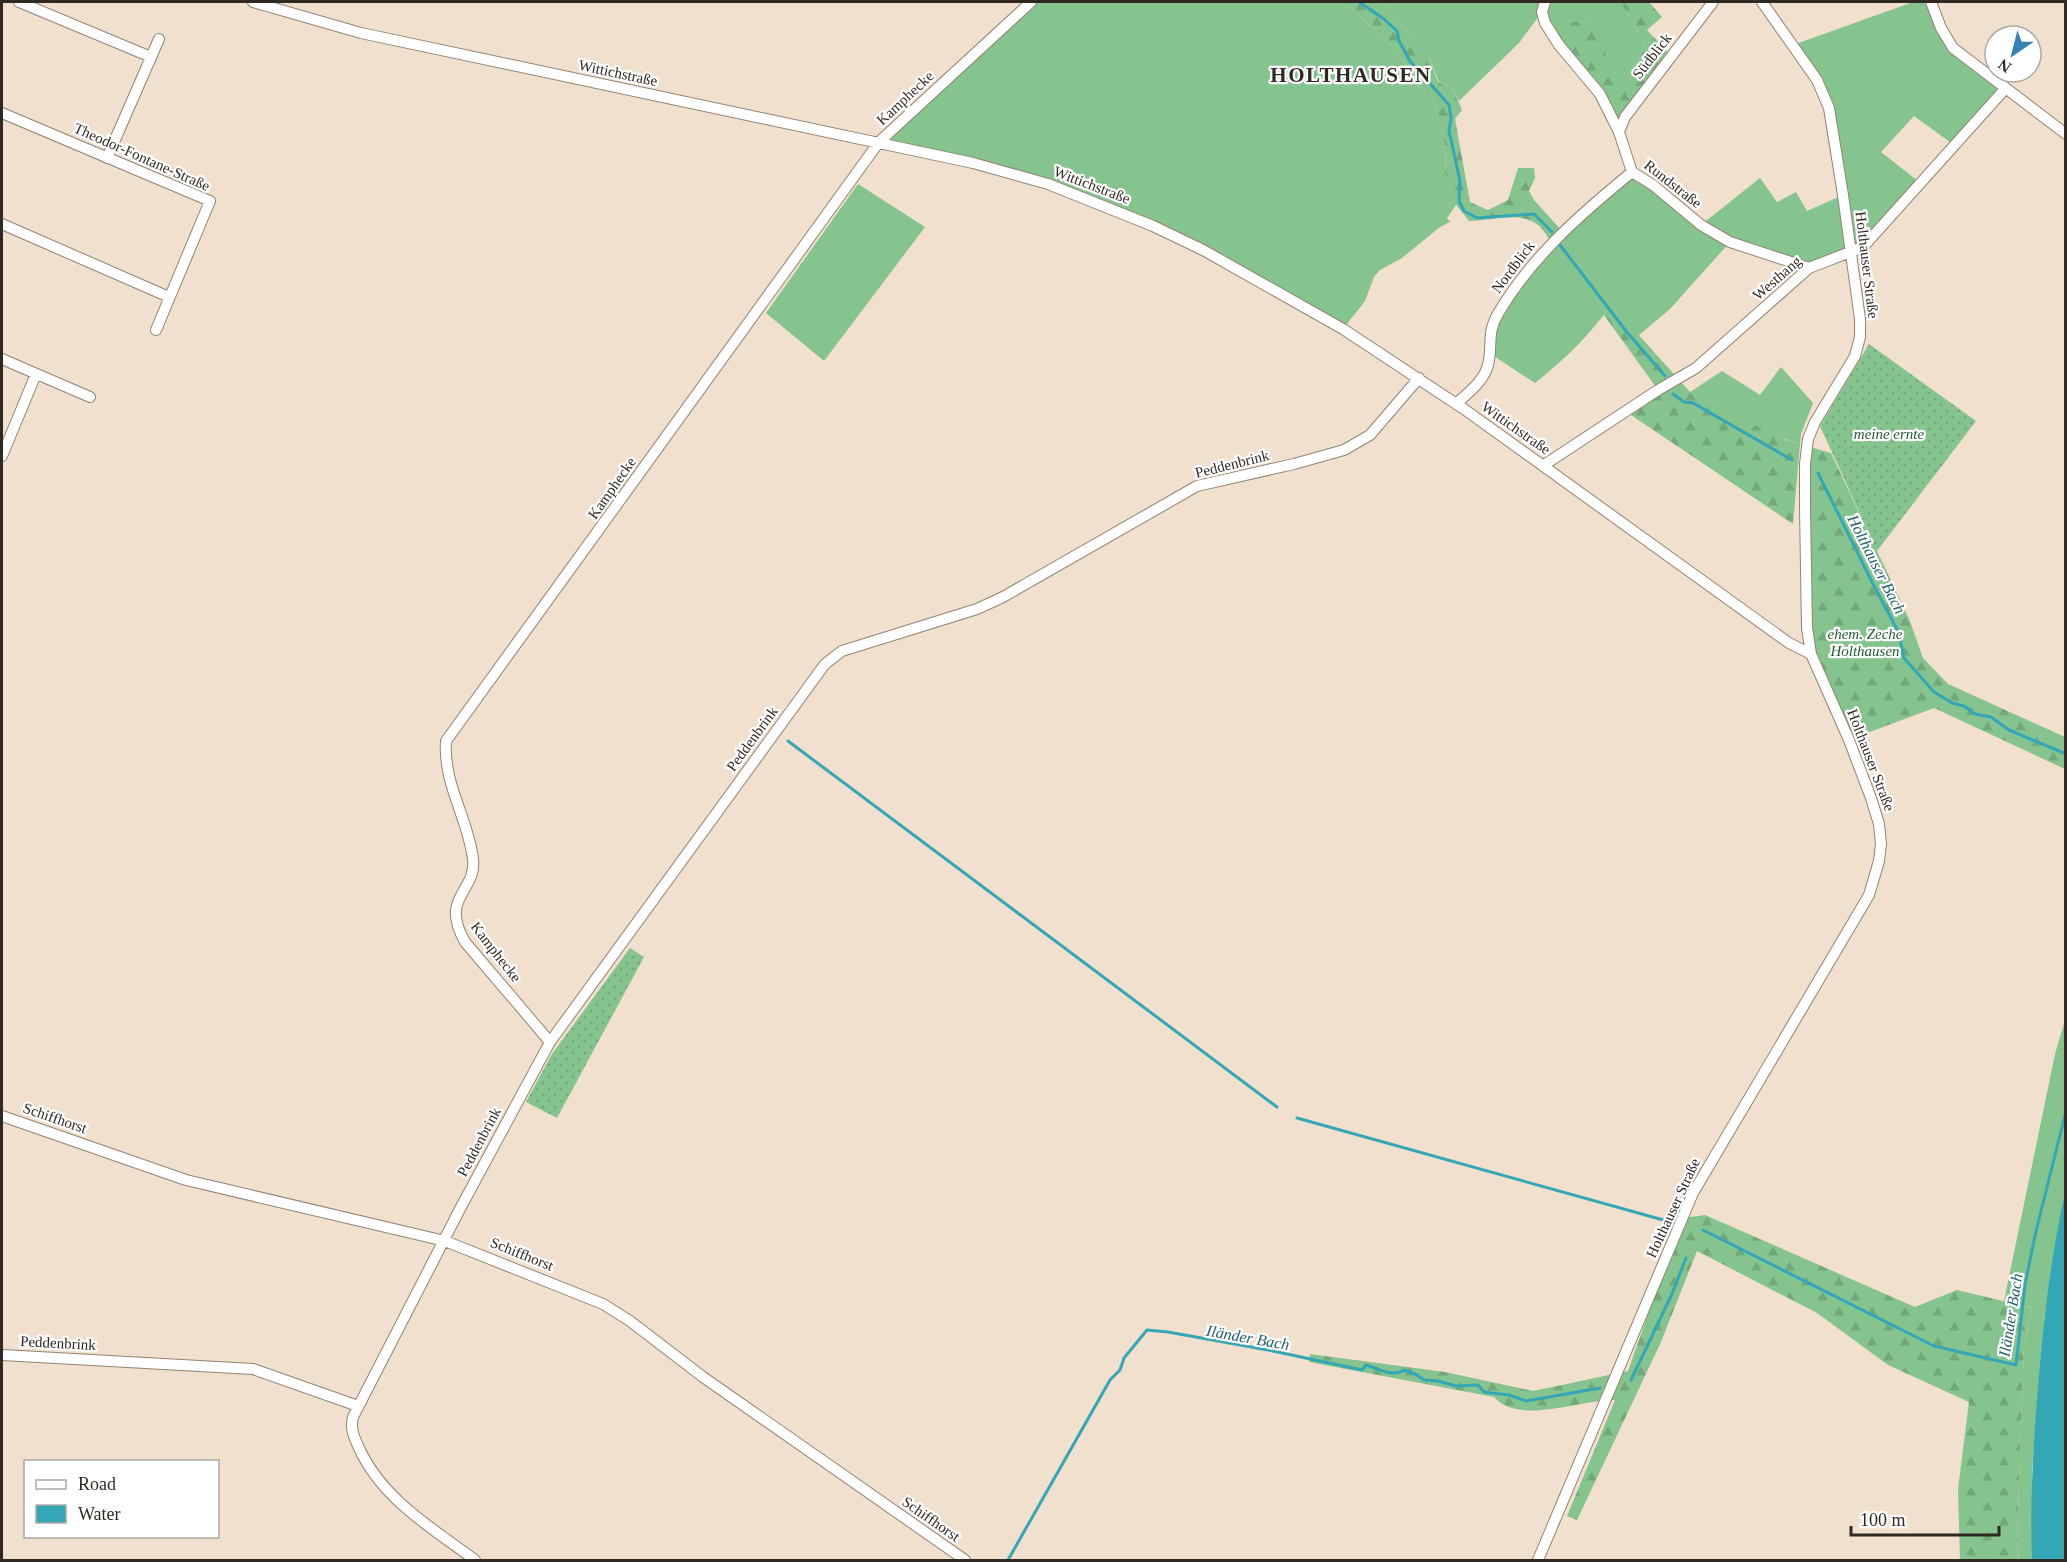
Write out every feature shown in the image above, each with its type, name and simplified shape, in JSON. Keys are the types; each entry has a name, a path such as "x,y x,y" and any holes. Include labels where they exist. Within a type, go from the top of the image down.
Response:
{"street":[{"path":"19,2 151,57"},
{"name":"Wittichstraße","path":"253,2 361,33 427,48 973,163 1037,181 1153,225 1203,250 1332,323 1419,378 1544,465 1789,644 1811,654"},
{"name":"Kamphecke","path":"550,1042 465,942 458,930 455,915 457,903 471,875 473,859 448,774 445,758 446,741 879,142 1031,2"},
{"name":"Rundstraße","path":"1545,2 1543,17 1549,30 1595,87 1619,132 1632,172 1653,185 1701,225 1730,242 1809,268"},
{"name":"Südblick","path":"1619,132 1625,117 1713,2"},
{"name":"Holthauser Straße","path":"1538,1560 1693,1193 1864,903 1876,876 1881,844 1879,824 1871,798 1831,697 1811,654 1808,628 1805,464 1808,439 1815,422 1844,375 1859,344 1860,319 1851,253 1829,108 1817,80 1762,2"},
{"path":"1931,2 1941,28 1953,48 2066,134"},
{"path":"108,158 159,39"},
{"name":"Westhang","path":"1544,465 1658,390 1696,368 1809,268 1863,247 2005,89"},
{"name":"Theodor-Fontane-Straße","path":"2,113 210,201 156,330"},
{"name":"Nordblick","path":"1456,404 1475,387 1488,366 1490,337 1494,322 1506,300 1560,234 1632,172"},
{"path":"2,224 169,297"},
{"path":"2,359 90,397"},
{"path":"2,456 36,374"},
{"name":"Peddenbrink","path":"475,1560 409,1512 387,1492 361,1454 350,1427 358,1406 550,1042 818,673 842,651 977,609 1020,589 1197,486 1344,450 1370,435 1419,378"},
{"name":"Schiffhorst","path":"2,1116 186,1180 445,1241 603,1304 630,1321 703,1377 965,1560"},
{"name":"Peddenbrink","path":"2,1355 253,1369 358,1406"}],"green space":[{"path":"1031,2 1345,2 1392,46 1435,105 1446,149 1445,173 1456,205 1447,218 1450,222 1440,227 1402,258 1380,270 1374,277 1365,301 1343,329 1203,250 1097,202 879,142"},
{"path":"1345,2 1382,2 1429,57 1438,82 1453,89 1462,110 1455,119 1470,202 1488,210 1508,200 1518,168 1534,168 1535,178 1529,191 1534,200 1562,231 1551,244 1545,232 1527,219 1469,221 1454,202 1445,173 1446,149 1435,105 1392,46"},
{"path":"1382,2 1628,2 1623,5 1646,48 1621,85 1610,67 1595,24 1583,21 1572,22 1551,33 1542,12 1519,43 1459,101 1453,89 1439,82 1429,57"},
{"path":"1651,2 1662,17 1647,30 1671,56 1621,123 1551,33 1572,22 1583,21 1596,24 1610,67 1621,84 1646,48 1622,4"},
{"path":"1913,2 1931,2 1953,48 1983,72 1983,84 1999,84 2005,89 1954,145 1914,116 1881,152 1918,181 1863,247 1809,268 1730,242 1670,309 1638,336 1611,305 1576,347 1535,383 1489,353 1489,337 1532,266 1632,172 1701,225 1760,178 1777,202 1796,192 1807,211 1843,195 1829,108 1793,45"},
{"path":"858,184 925,227 824,361 766,313"},
{"path":"1611,304 1690,392 1735,416 1786,440 1800,444 1793,524 1628,413 1658,390 1604,315"},
{"name":"meine ernte","path":"1869,344 1976,421 1877,551 1820,426"},
{"path":"1781,367 1813,403 1801,434 1800,444 1757,428 1690,392 1722,371 1760,395"},
{"name":"ehem. Zeche Holthausen","path":"1810,447 1831,453 1910,621 1923,658 1948,684 2065,737 2065,769 1934,708 1851,739 1813,652 1809,575"},
{"path":"630,948 644,957 557,1118 526,1102 552,1054"},
{"path":"2065,1020 2065,1193 2045,1313 2040,1367 2032,1469 2032,1560 2019,1560 2017,1542 2024,1347 2032,1308 2004,1301 2055,1054"},
{"path":"1705,1215 1915,1307 1957,1290 2032,1308 2024,1347 2017,1542 2019,1560 1960,1560 1958,1489 1969,1402 1888,1365 1817,1313 1697,1251 1661,1342 1577,1520 1567,1516 1615,1400 1552,1409 1519,1410 1505,1405 1494,1397 1309,1362 1310,1354 1445,1372 1533,1391 1628,1371 1682,1218"}],"water":[{"path":"2065,1193 2065,1560 2032,1560 2032,1474 2040,1363 2052,1265"}],"waterway":[{"name":"Holthauser Bach","path":"1359,2 1397,31 1399,41 1410,61 1449,105 1451,118 1449,131 1460,181 1459,201 1464,211 1477,218 1534,214 1552,232"},
{"name":"Holthauser Bach","path":"1560,245 1626,331 1665,376"},
{"name":"Holthauser Bach","path":"1673,394 1684,402 1693,403 1792,460"},
{"name":"Holthauser Bach","path":"1818,473 1899,633 1904,658 1934,692 1952,703 1964,706 1975,714 1991,717 2009,730 2066,754"},
{"path":"788,741 1277,1107"},
{"name":"Iländer Bach","path":"1703,1230 1934,1346 2016,1365 2025,1285 2066,1111"},
{"path":"1297,1118 1667,1221"},
{"name":"Iländer Bach","path":"1631,1380 1671,1296 1686,1258"},
{"name":"Iländer Bach","path":"1008,1560 1110,1380 1120,1370 1124,1358 1147,1330 1273,1351 1362,1370 1366,1365 1390,1373 1404,1370 1424,1380 1456,1386 1478,1385 1484,1392 1509,1395 1526,1401 1600,1388"}],"district":[{"name":"HOLTHAUSEN","path":"1351,75"}]}
